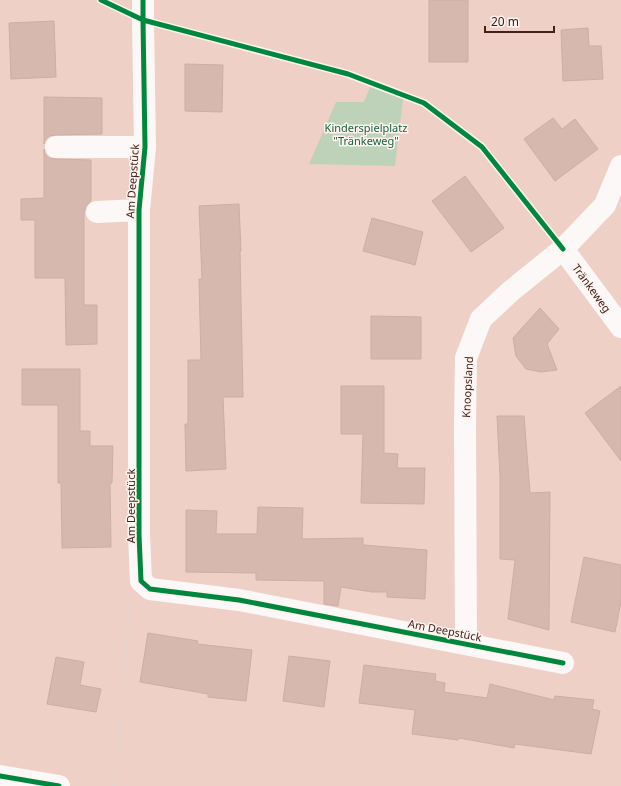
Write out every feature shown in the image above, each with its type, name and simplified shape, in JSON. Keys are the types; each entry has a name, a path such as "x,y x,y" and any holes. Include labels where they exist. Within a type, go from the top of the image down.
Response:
{"street":[{"name":"Am Deepstück","path":"143,0 145,147 139,210 141,581 150,589 240,600 563,663"},
{"path":"56,147 145,147"},
{"name":"Knoopsland","path":"466,644 466,358 481,319 511,291 563,249 604,205 621,166"},
{"path":"97,212 139,210"},
{"name":"Tränkeweg","path":"563,249 621,327"},
{"path":"0,776 59,786"}],"path":[{"path":"114,786 130,602 141,581"}],"green space":[{"name":"Kinderspielplatz \"Tränkeweg\"","path":"370,87 403,99 395,166 309,164 336,102 364,102"}],"building":[{"path":"429,0 468,0 468,62 429,62"},
{"path":"54,21 56,77 11,79 9,23"},
{"path":"588,28 589,46 601,46 603,79 563,81 561,30"},
{"path":"185,64 223,65 222,112 185,111"},
{"path":"44,97 102,98 102,134 49,136 45,140 44,144"},
{"path":"553,118 562,129 575,119 598,149 555,181 524,139"},
{"path":"44,149 45,154 49,158 91,160 91,201 84,210 84,305 97,305 97,344 66,345 65,278 35,278 35,220 21,220 21,199 44,198"},
{"path":"465,176 504,228 471,252 432,201"},
{"path":"239,204 243,397 223,397 226,469 186,471 185,424 188,424 188,360 201,360 199,279 202,279 199,206"},
{"path":"372,218 423,232 415,265 363,251"},
{"path":"540,308 559,329 547,344 557,370 541,372 526,369 516,356 513,338"},
{"path":"371,316 421,317 421,359 371,359"},
{"path":"22,369 80,369 80,431 90,431 90,446 113,446 112,483 110,483 111,547 62,548 61,483 58,483 58,405 22,405"},
{"path":"341,386 384,386 384,453 398,454 397,468 425,468 424,504 361,503 363,434 341,434"},
{"path":"621,386 621,461 585,413"},
{"path":"497,416 524,416 530,493 550,492 549,630 508,619 515,560 500,559 500,476"},
{"path":"258,507 303,508 302,539 363,538 363,545 427,550 425,599 387,597 387,592 372,592 341,587 338,606 324,604 324,581 256,580 256,573 186,572 186,510 217,511 216,534 257,534"},
{"path":"584,557 621,565 621,602 615,632 571,622"},
{"path":"148,633 198,641 197,644 252,650 246,701 208,697 208,694 140,682"},
{"path":"289,656 330,661 324,707 283,701"},
{"path":"56,657 84,662 80,685 101,689 96,712 47,704"},
{"path":"364,665 436,674 435,681 445,683 444,692 487,698 490,684 554,700 555,696 594,700 592,709 600,711 591,754 515,744 514,748 459,738 458,740 412,734 415,710 359,703"}],"cycle path":[{"path":"101,0 143,20 348,74 424,103 482,147 563,249"},
{"path":"143,0 145,147 139,210 139,535 141,581 150,589 239,600 563,663"},
{"path":"0,776 59,786"}]}
